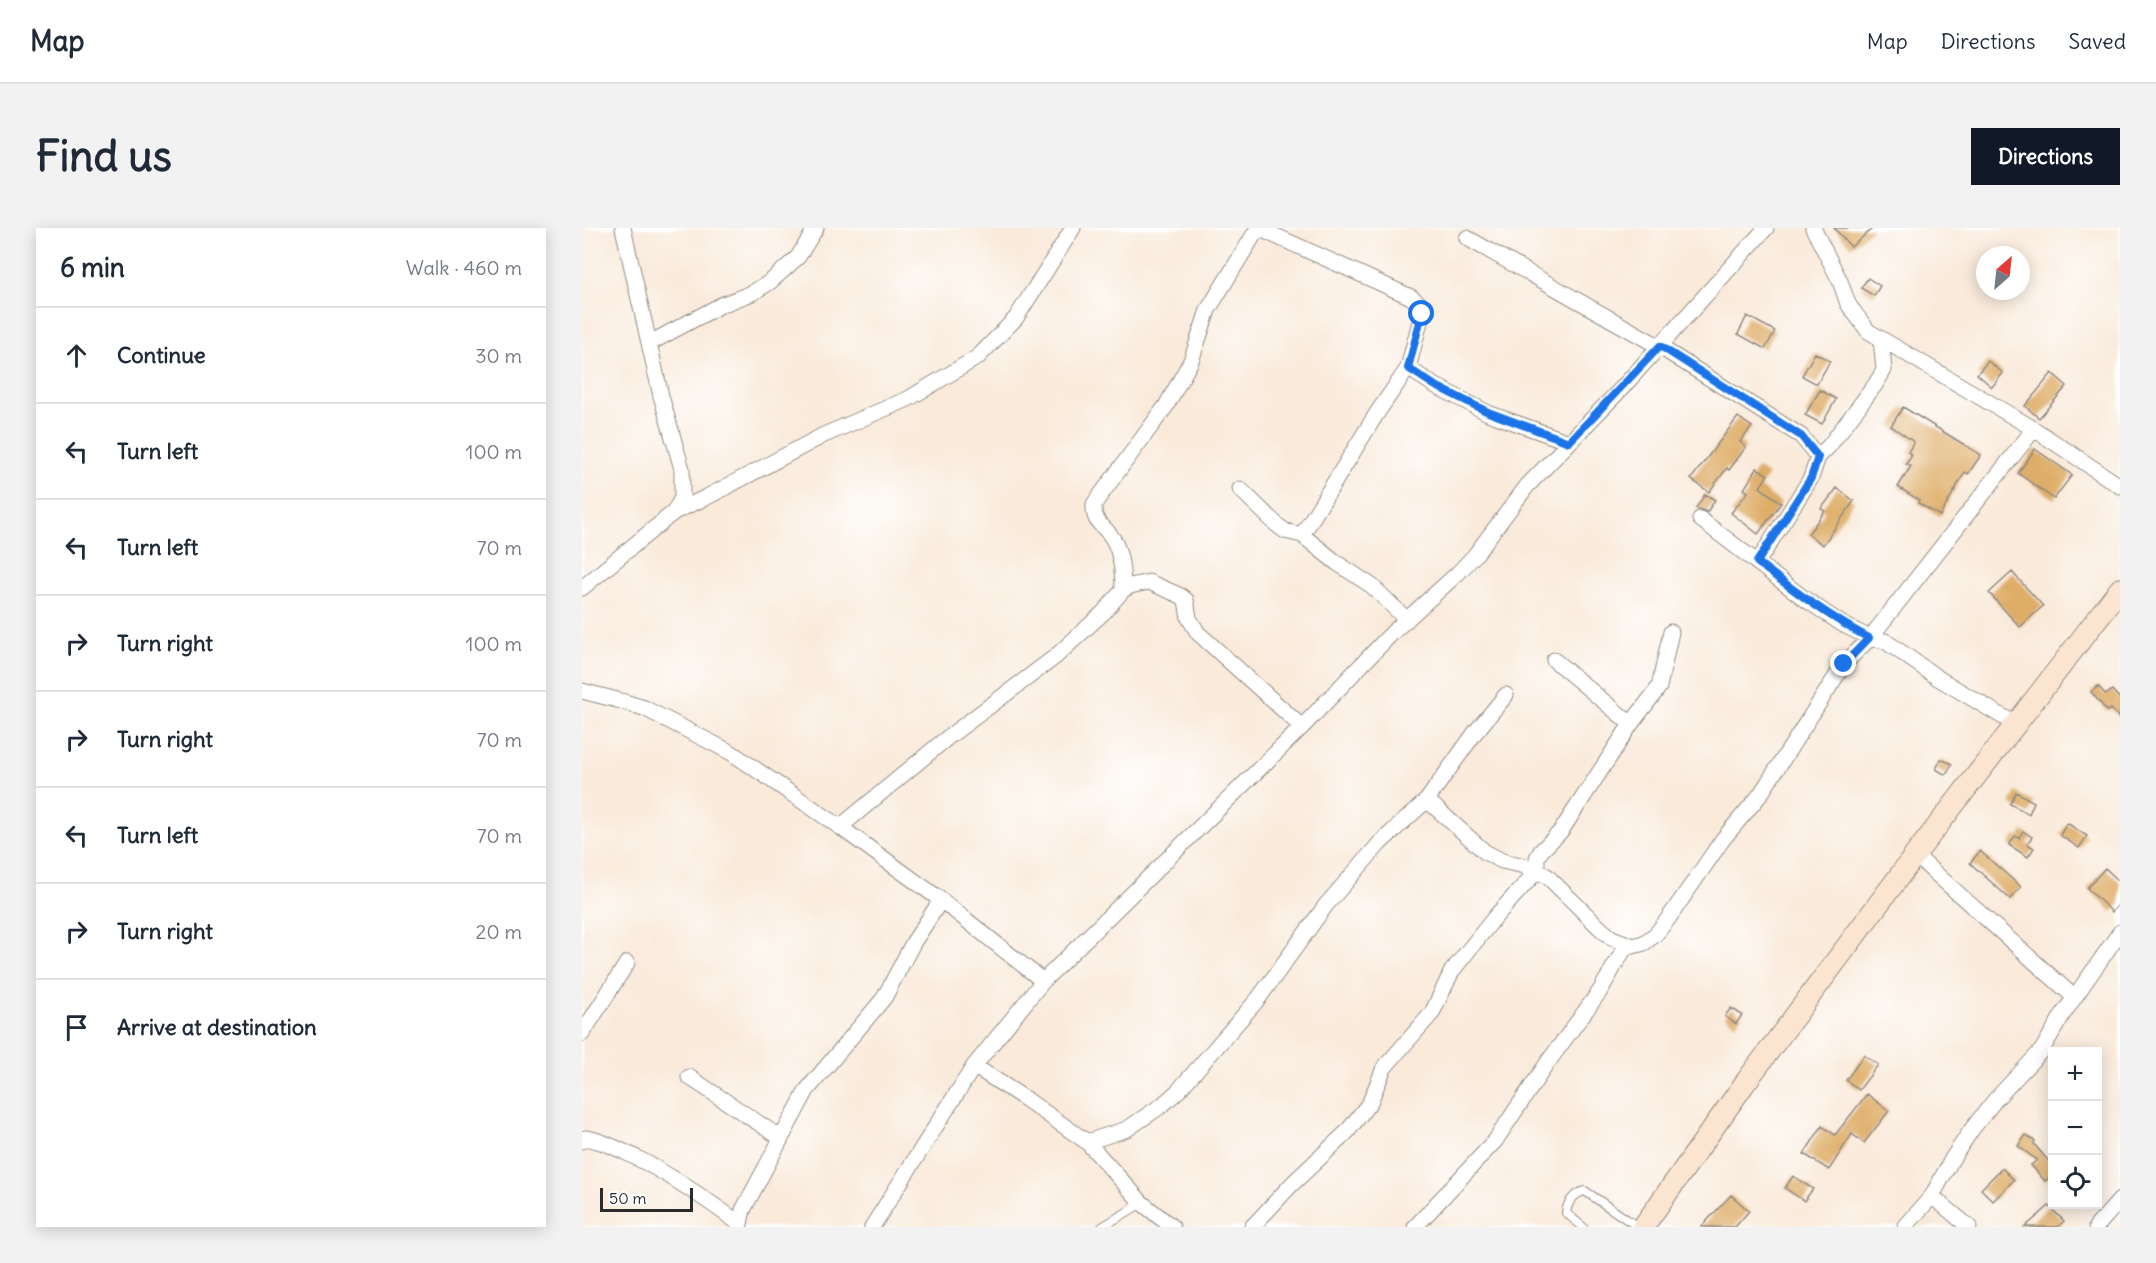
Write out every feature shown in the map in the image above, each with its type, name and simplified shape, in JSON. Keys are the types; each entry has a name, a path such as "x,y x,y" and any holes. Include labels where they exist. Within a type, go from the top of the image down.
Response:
{"main road":[{"path":"1642,1227 1745,1083 1915,855 2120,589"}],"street":[{"path":"623,228 661,396 682,469 682,498 675,512"},
{"path":"650,343 770,282 798,257 816,228"},
{"path":"582,588 675,512 824,435 908,399 978,357 1016,318 1073,228"},
{"path":"1123,590 1123,576 1115,542 1095,520 1094,504 1166,406 1191,361 1209,310 1258,228 1411,297 1420,304 1422,314 1408,368 1377,413 1302,535"},
{"path":"872,1227 974,1066 1043,981 1302,727 1407,620 1458,573 1475,555 1527,486 1660,346 1766,228"},
{"path":"1813,228 1840,281 1848,304 1868,331 2034,429 2120,486"},
{"path":"1467,238 1660,346 1801,436 1818,457"},
{"path":"1757,562 1811,478 1818,457 1829,446 1884,370 1881,339"},
{"path":"1408,368 1434,385 1488,412 1569,442"},
{"path":"1427,800 1485,852 1502,861 1517,863 1547,876 1612,938 1633,946 1644,943 1656,934 1668,919 1723,839 1760,795 1844,664 1869,638 2034,429"},
{"path":"1240,489 1285,531 1302,535 1337,563 1372,586 1407,620"},
{"path":"1700,519 1842,624 1869,638 1885,641 1938,678 2015,724"},
{"path":"840,827 947,738 1054,657 1104,612 1123,590 1139,583 1149,582 1182,596 1186,600 1189,618 1198,633 1302,727"},
{"path":"1252,1227 1292,1184 1347,1132 1370,1101 1384,1068 1432,1013 1452,971 1495,917 1537,871 1537,858 1541,851 1561,831 1630,724 1659,687 1671,632"},
{"path":"1554,660 1630,724"},
{"path":"582,692 621,700 644,708 732,753 941,900 1043,981"},
{"path":"1087,1142 1127,1130 1178,1091 1258,999 1326,905 1380,843 1427,800 1474,734 1506,695"},
{"path":"1915,855 2074,997"},
{"path":"582,1141 585,1138 611,1145 669,1174 693,1189 740,1226 743,1210 812,1083 884,998 913,943 941,900"},
{"path":"1905,1227 1932,1196 1972,1129 1995,1100 2042,1050 2074,997 2120,932"},
{"path":"1415,1227 1495,1141 1548,1062 1600,991 1627,944"},
{"path":"582,1034 627,963"},
{"path":"974,1066 1087,1142 1142,1203 1172,1227"},
{"path":"689,1077 781,1138"},
{"path":"1932,1196 1969,1227"},
{"path":"2096,1227 2120,1200"}],"lane":[{"path":"1583,1227 1566,1213 1566,1210 1569,1201 1583,1191 1588,1192 1638,1227"},
{"path":"1102,1227 1142,1203"}],"building":[{"path":"1834,228 1873,228 1851,247"},
{"path":"1868,278 1880,286 1874,296 1861,288"},
{"path":"1747,316 1775,331 1765,349 1738,334"},
{"path":"1815,353 1830,361 1817,384 1802,376"},
{"path":"1988,361 2003,373 1992,387 1977,374"},
{"path":"2052,373 2067,386 2039,418 2025,406"},
{"path":"1820,390 1836,399 1822,424 1805,415"},
{"path":"1903,407 1981,455 1968,474 1965,472 1940,516 1918,503 1919,500 1898,487 1911,466 1906,464 1912,455 1908,452 1914,442 1891,426"},
{"path":"1738,417 1752,427 1740,442 1746,447 1709,492 1691,479"},
{"path":"2035,449 2072,475 2054,499 2018,473"},
{"path":"1757,468 1768,475 1760,487 1781,503 1758,534 1731,513 1748,492 1744,489"},
{"path":"1837,488 1854,501 1823,545 1808,534 1825,511 1821,509"},
{"path":"1705,494 1715,500 1707,512 1696,508"},
{"path":"2012,572 2043,606 2020,627 1989,593"},
{"path":"2098,686 2106,695 2112,690 2120,699 2120,718 2111,709 2107,711 2091,692"},
{"path":"1941,759 1952,764 1946,775 1936,769"},
{"path":"2016,792 2034,802 2029,814 2010,804"},
{"path":"2067,823 2087,836 2079,848 2060,835"},
{"path":"2023,831 2032,837 2027,844 2034,848 2028,857 2009,845 2015,836 2019,838"},
{"path":"1980,851 2021,887 2010,899 1970,863"},
{"path":"2105,868 2120,882 2120,903 2112,912 2087,888"},
{"path":"1731,1008 1742,1015 1736,1024 1725,1016"},
{"path":"1864,1055 1878,1065 1859,1090 1846,1080"},
{"path":"1867,1094 1889,1111 1864,1143 1852,1134 1829,1170 1804,1154 1822,1126 1835,1135"},
{"path":"2026,1135 2035,1141 2034,1144 2048,1160 2048,1178 2045,1181 2031,1165 2037,1160 2018,1146"},
{"path":"2002,1168 2014,1180 1993,1201 1981,1189"},
{"path":"1793,1176 1813,1189 1804,1201 1785,1188"},
{"path":"1731,1195 1749,1211 1735,1227 1701,1227"},
{"path":"2048,1207 2064,1221 2058,1227 2025,1227"}],"route":[{"path":"1422,314 1408,368 1434,385 1488,412 1569,442 1660,346 1801,436 1818,457 1811,478 1757,562 1805,599 1842,624 1869,638 1844,664"}]}
